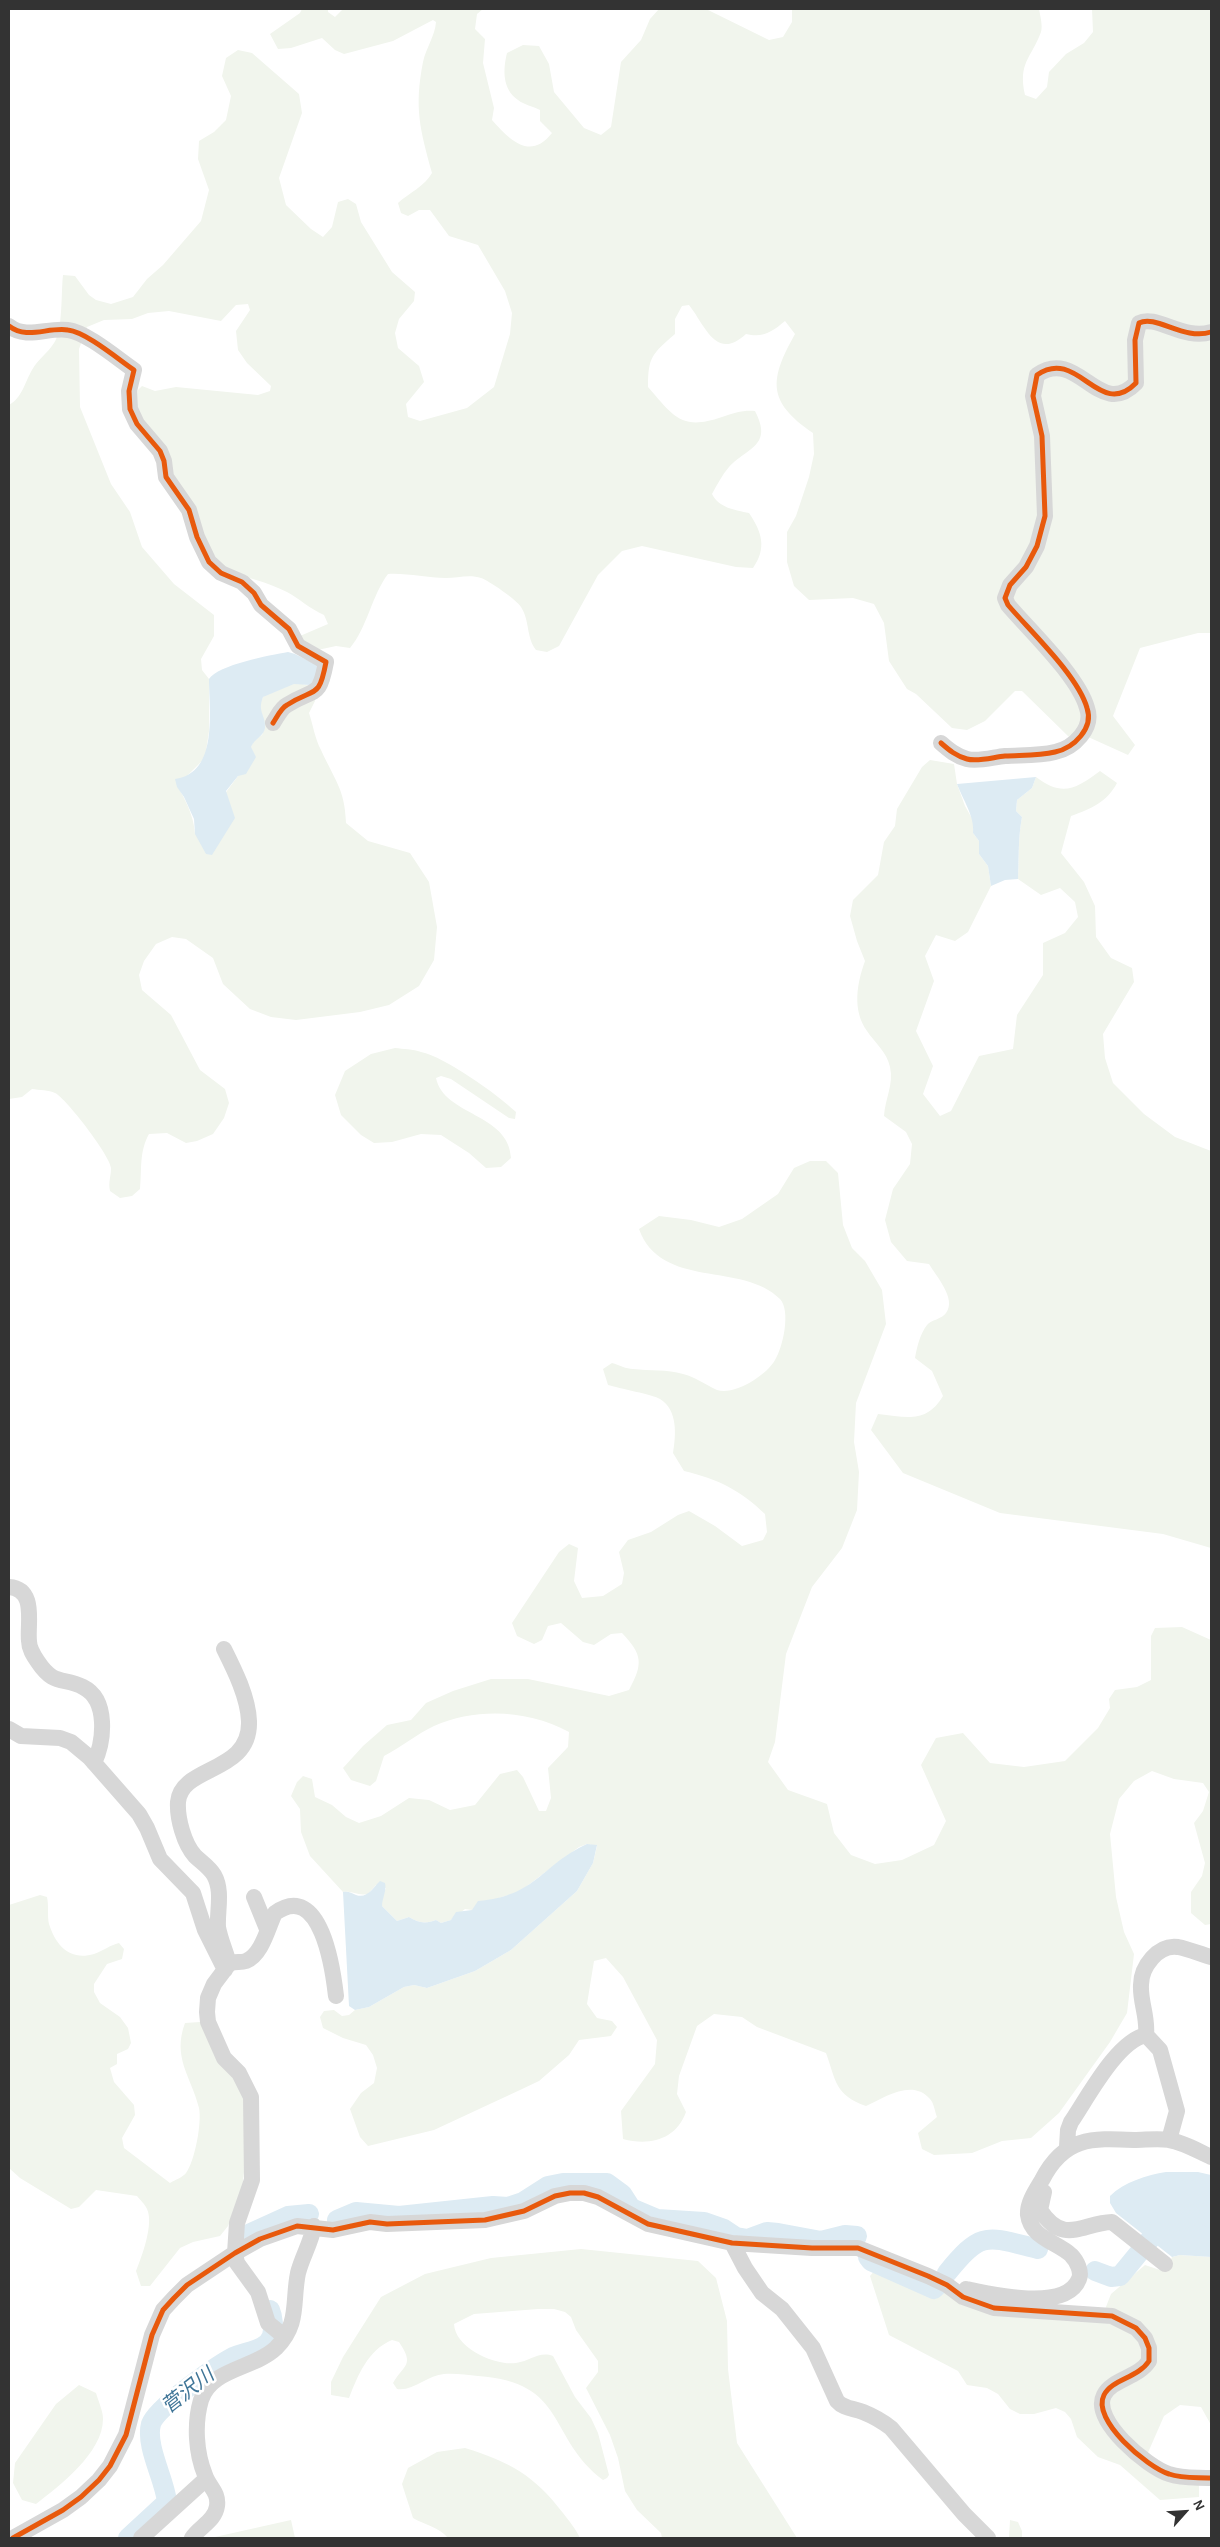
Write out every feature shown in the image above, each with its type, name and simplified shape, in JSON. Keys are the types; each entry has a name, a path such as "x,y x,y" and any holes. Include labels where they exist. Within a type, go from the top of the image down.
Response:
{"street":[{"path":"941,743 954,754 968,760 1056,752 1072,744 1086,730 1088,724 1088,709 1081,693 1050,653 1008,605 1005,598 1010,585 1026,567 1036,546 1044,516 1042,436 1033,396 1037,375 1044,370 1063,370 1080,376 1112,396 1121,394 1136,383 1134,340 1139,322 1150,320 1191,334 1202,335 1211,332"},
{"path":"9,326 23,334 58,329 71,330 134,370 129,391 130,409 136,424 160,450 164,461 166,478 189,510 197,537 209,562 220,572 242,582 254,593 261,605 289,629 298,646 326,662 322,683 317,691 286,705 273,723"},
{"path":"9,1587 21,1592 27,1599 30,1648 41,1666 55,1680 85,1688 92,1694 98,1704 103,1734 101,1749 94,1763"},
{"path":"224,1649 234,1671 248,1712 247,1734 237,1754 183,1788 179,1794 178,1805 184,1834 189,1846 194,1855 213,1874 218,1885 219,1930 227,1967"},
{"path":"9,1729 21,1736 60,1738 71,1742 94,1763 138,1814 147,1828 160,1859 192,1893 205,1930 227,1967"},
{"path":"254,1897 267,1929"},
{"path":"192,2538 212,2518 217,2506 214,2488 206,2479 202,2466 197,2435 200,2401 206,2387 214,2380 266,2355 276,2348 277,2330 258,2292 238,2263 235,2253 237,2223 252,2180 251,2097 239,2073 224,2058 208,2022 208,1998 227,1967 246,1961 260,1948 275,1913 281,1909 299,1907 307,1911 316,1920 328,1946 336,1996"},
{"path":"1146,2034 1148,2023 1141,1984 1146,1966 1158,1952 1176,1947 1211,1957"},
{"path":"1146,2034 1160,2050 1177,2111 1169,2140"},
{"path":"1067,2147 1068,2130 1071,2122 1123,2047 1138,2036 1146,2034"},
{"path":"13,2538 63,2510 99,2480 119,2452 126,2435 152,2335 163,2310 187,2285 235,2253 281,2230 297,2226 314,2226 333,2230 370,2222 387,2224 485,2220 524,2211 555,2196 570,2193 598,2198 648,2224 732,2243 803,2248 858,2248 947,2284 1017,2298 1055,2296 1068,2293 1076,2287 1081,2276 1078,2265 1071,2255 1040,2235 1028,2214 1031,2201 1047,2168 1067,2147 1083,2140 1169,2140 1211,2157"},
{"path":"1047,2168 1049,2180 1040,2201 1040,2210 1051,2223 1062,2228 1077,2231 1104,2222 1112,2222 1165,2264"},
{"path":"277,2330 295,2314 298,2272 310,2243 314,2226"},
{"path":"732,2243 745,2268 762,2293 782,2309 813,2348 837,2401 842,2406 861,2411 882,2421 891,2428 964,2514 988,2538"},
{"path":"947,2284 963,2297 994,2308 1102,2314 1124,2320 1136,2328 1145,2338 1149,2348 1149,2361 1139,2373 1105,2392 1101,2408 1105,2418 1136,2453 1156,2469 1186,2477 1211,2478"},
{"path":"141,2538 206,2479"}],"shaded area":[{"path":"302,9 328,9 328,12 335,17 343,9 483,9 477,14 475,29 485,39 483,63 494,108 492,120 513,140 520,144 536,146 552,133 540,121 540,110 520,102 506,85 505,66 507,53 523,45 539,46 549,64 554,92 584,128 601,135 611,127 621,62 641,40 650,19 659,9 706,9 769,40 783,37 792,22 792,9 1039,9 1042,30 1024,68 1023,75 1025,95 1036,99 1047,87 1049,72 1066,54 1084,43 1093,32 1092,9 1211,9 1211,633 1198,633 1140,648 1113,716 1135,745 1128,755 1086,736 1069,737 1022,691 1015,691 985,721 967,730 952,728 916,694 907,689 889,661 884,623 874,604 853,598 809,600 794,586 787,562 787,532 796,516 809,477 814,454 813,433 787,410 780,399 777,388 777,377 781,364 795,334 785,321 762,335 746,334 736,342 727,344 719,342 712,338 689,305 682,306 675,319 675,334 661,346 650,362 648,387 672,413 688,422 708,421 738,412 755,411 760,423 760,439 756,445 729,467 712,494 723,505 749,513 757,527 760,533 761,547 760,554 753,568 736,567 642,546 622,551 598,575 559,646 547,652 536,650 533,645 521,607 485,580 472,576 446,578 388,574 382,582 361,631 350,648 336,646 313,651 300,636 328,624 324,615 279,588 223,571 137,413 134,394 142,386 155,391 176,387 258,395 270,391 271,386 247,363 238,350 236,331 250,310 248,304 236,305 221,321 169,311 148,313 132,319 104,320 87,327 79,349 80,407 111,484 130,512 142,547 174,584 214,615 214,636 201,659 202,670 209,679 209,731 205,758 185,778 176,780 190,811 195,834 238,776 254,740 262,735 265,727 259,706 263,697 274,690 288,685 307,685 313,688 315,701 309,713 314,732 344,801 346,823 368,841 410,853 429,882 437,927 434,960 419,986 389,1005 360,1012 296,1020 271,1017 250,1009 223,984 213,958 186,939 172,937 156,944 144,961 139,975 142,990 171,1015 200,1070 225,1089 229,1103 224,1118 213,1134 197,1141 186,1143 167,1133 149,1134 142,1154 140,1189 132,1196 120,1198 110,1191 111,1168 104,1152 78,1116 61,1097 53,1092 32,1089 22,1097 9,1099 9,405 20,394 34,366 52,347 57,337 63,275 75,276 89,295 96,300 111,304 133,297 147,279 163,265 201,221 209,190 198,159 199,141 214,132 226,120 231,96 222,76 226,58 238,50 252,53 299,94 302,113 279,178 286,205 311,229 323,237 332,227 338,202 348,199 356,204 361,222 392,272 415,292 414,301 399,319 395,333 398,348 419,366 424,382 406,404 408,417 420,421 467,408 494,387 510,334 512,313 505,291 478,245 449,236 430,210 419,210 408,216 401,213 398,203 421,186 432,173 424,144 419,93 423,62 436,22 433,20 393,41 344,54 335,50 322,38 291,48 278,49 270,34 300,13"},
{"path":"288,652 319,666 320,671 310,685 294,684 263,697 261,710 265,728 251,747 256,757 246,774 238,776 226,791 235,818 212,855 206,854 195,834 194,819 177,787 175,779 189,774 199,765 205,753 210,723 209,679 214,674 233,665"},
{"path":"930,760 954,764 957,784 965,806 974,822 973,833 979,841 979,854 988,866 991,886 968,932 955,941 936,935 925,956 934,981 916,1031 933,1066 923,1094 940,1116 951,1111 979,1056 1013,1049 1017,1015 1043,975 1043,943 1065,933 1078,917 1075,902 1060,888 1041,895 1018,879 1019,840 1022,817 1016,811 1017,800 1032,788 1036,777 1045,783 1061,789 1076,786 1100,771 1117,783 1113,790 1098,804 1071,816 1061,853 1084,882 1095,906 1096,937 1111,958 1132,968 1134,982 1103,1034 1105,1058 1113,1083 1144,1114 1175,1137 1211,1151 1211,1548 1163,1534 1000,1513 903,1473 871,1430 878,1414 907,1417 923,1415 937,1405 943,1396 932,1371 915,1358 919,1341 925,1329 929,1323 946,1313 949,1301 944,1288 929,1264 907,1261 891,1242 885,1220 893,1189 910,1164 912,1144 906,1132 884,1116 891,1079 890,1067 886,1057 862,1023 859,1014 858,987 865,961 850,916 853,900 878,875 884,842 895,826 897,809 922,767"},
{"path":"1036,777 1032,788 1017,800 1016,811 1022,817 1019,840 1018,879 1005,880 991,886 988,866 979,854 979,841 973,833 972,821 957,784"},
{"path":"395,1048 431,1055 457,1068 484,1086 516,1112 515,1119 509,1118 451,1079 441,1076 436,1078 441,1091 451,1100 500,1132 508,1143 511,1158 501,1167 486,1168 469,1153 441,1135 421,1134 392,1142 374,1143 361,1135 341,1115 335,1095 345,1071 371,1054"},
{"path":"810,1161 826,1161 838,1173 843,1225 852,1248 865,1261 882,1290 886,1324 856,1403 854,1442 859,1472 857,1510 842,1548 812,1587 786,1654 775,1742 768,1762 788,1790 827,1804 834,1833 851,1855 875,1864 902,1860 934,1845 946,1821 921,1765 936,1738 963,1733 990,1763 1024,1767 1065,1761 1098,1728 1110,1708 1109,1699 1115,1690 1137,1687 1151,1680 1151,1636 1155,1628 1182,1627 1211,1640 1211,1924 1205,1925 1191,1913 1191,1892 1202,1876 1205,1863 1194,1823 1203,1811 1209,1792 1203,1783 1174,1779 1152,1771 1134,1781 1119,1799 1110,1834 1116,1897 1124,1932 1134,1954 1127,2013 1110,2042 1059,2113 1031,2138 1002,2141 972,2153 934,2155 922,2149 918,2133 937,2117 931,2101 923,2093 915,2090 898,2092 866,2106 856,2102 842,2092 835,2079 826,2053 757,2027 742,2017 714,2014 697,2026 679,2076 677,2094 686,2112 676,2129 669,2135 652,2141 642,2142 623,2139 621,2111 655,2064 657,2040 623,1977 606,1958 594,1961 587,2004 597,2018 612,2021 617,2027 611,2036 579,2040 569,2055 539,2081 434,2130 368,2146 360,2137 350,2109 361,2093 374,2083 377,2068 373,2055 366,2045 343,2038 323,2028 320,2017 324,2011 334,2010 342,2016 349,2015 355,2010 369,2007 404,1987 414,1985 427,1988 475,1971 511,1950 577,1891 593,1863 597,1846 587,1844 579,1847 519,1892 492,1900 472,1910 465,1909 451,1920 441,1923 436,1920 422,1922 409,1917 397,1921 382,1906 382,1896 386,1888 376,1885 368,1894 343,1892 310,1856 301,1832 300,1809 291,1796 297,1782 303,1776 312,1779 315,1797 332,1805 346,1817 359,1823 381,1816 409,1798 429,1800 450,1810 475,1805 500,1774 517,1770 523,1777 539,1811 546,1811 551,1798 548,1768 568,1747 569,1732 537,1719 520,1715 485,1714 468,1716 434,1726 384,1756 376,1781 370,1786 351,1780 343,1768 363,1746 387,1725 411,1720 426,1703 453,1691 491,1679 528,1679 609,1696 629,1690 637,1673 639,1660 634,1648 622,1633 611,1634 594,1645 583,1642 561,1623 548,1626 542,1640 534,1644 517,1636 512,1623 559,1552 569,1544 578,1548 574,1581 582,1598 603,1596 622,1584 624,1573 619,1552 628,1540 651,1532 678,1515 689,1511 715,1526 742,1546 763,1540 767,1532 765,1514 747,1498 728,1486 684,1471 673,1453 675,1431 673,1416 666,1404 656,1397 608,1385 603,1369 612,1363 630,1369 677,1372 692,1377 717,1390 724,1391 749,1383 758,1378 771,1366 781,1347 785,1329 785,1312 780,1299 764,1288 745,1281 683,1268 665,1260 650,1248 639,1229 659,1216 691,1220 719,1227 742,1219 778,1194 794,1168"},
{"path":"587,1844 597,1845 593,1863 577,1891 511,1950 475,1971 427,1988 414,1985 404,1987 369,2007 355,2010 349,2006 343,1892 360,1896 367,1894 380,1881 385,1883 382,1906 397,1921 409,1917 419,1922 436,1920 441,1923 451,1920 456,1912 472,1910 478,1901 498,1898 526,1886 572,1852"},
{"path":"40,1895 47,1897 49,1924 56,1939 65,1950 85,1956 119,1943 124,1949 122,1959 107,1964 94,1984 94,1992 100,2003 120,2017 128,2028 131,2043 128,2049 117,2054 117,2064 110,2068 114,2082 134,2105 135,2115 122,2138 124,2148 170,2183 185,2174 189,2167 197,2141 200,2114 182,2057 182,2035 185,2023 200,2022 247,2102 246,2152 242,2192 228,2226 220,2236 193,2242 180,2248 150,2286 141,2286 136,2271 146,2240 149,2223 147,2209 137,2196 96,2190 79,2207 71,2209 20,2178 9,2168 9,1905"},
{"path":"1166,2172 1198,2172 1211,2175 1211,2257 1180,2255 1172,2257 1116,2213 1110,2203 1110,2196 1129,2183"},
{"path":"581,2249 698,2261 716,2278 727,2321 728,2369 737,2443 797,2538 662,2538 661,2533 637,2510 625,2491 618,2458 610,2435 586,2388 598,2372 598,2361 576,2330 571,2317 565,2312 554,2309 538,2309 474,2314 454,2324 456,2333 461,2341 469,2348 498,2362 516,2363 539,2355 553,2356 575,2397 591,2418 598,2433 609,2475 603,2480 585,2464 572,2447 553,2414 542,2400 528,2389 507,2380 444,2374 432,2377 408,2388 397,2389 393,2383 407,2361 404,2350 399,2342 392,2340 376,2350 360,2372 349,2398 331,2395 331,2382 343,2357 381,2297 425,2274 491,2258"},
{"path":"1180,2255 1211,2257 1211,2425 1201,2407 1180,2405 1164,2416 1143,2464 1157,2475 1169,2481 1199,2484 1199,2497 1160,2500 1120,2465 1098,2457 1077,2437 1071,2419 1065,2412 1056,2408 1034,2414 1020,2414 1010,2409 998,2394 987,2388 967,2385 958,2371 889,2335 870,2276 876,2269 1102,2317 1111,2294 1145,2265 1166,2272 1172,2257"},
{"path":"79,2385 96,2393 101,2409 103,2419 101,2432 96,2444 78,2468 36,2504 22,2500 13,2483 15,2463 56,2404"},
{"path":"465,2448 508,2465 531,2479 552,2500 580,2538 448,2538 436,2529 413,2518 402,2484 408,2468 437,2452"},
{"path":"291,2520 295,2538 213,2538 215,2537"},
{"path":"1010,2520 1018,2522 1022,2531 1022,2538 1009,2538"}],"waterway":[{"name":"菅沢川","path":"337,2220 356,2212 399,2216 493,2206 508,2207 523,2202 548,2186 563,2183 607,2183 622,2194 631,2208 657,2219 704,2222 724,2229 736,2237 748,2239 767,2232 821,2241 845,2235 857,2236"},
{"name":"菅沢川","path":"1095,2271 1111,2277 1120,2276 1161,2226 1200,2213 1211,2218"},
{"name":"菅沢川","path":"244,2236 288,2216 309,2214"},
{"name":"菅沢川","path":"947,2273 969,2249 977,2243 986,2240 1007,2241 1038,2249"},
{"name":"菅沢川","path":"868,2257 871,2261 934,2289 937,2286"},
{"name":"菅沢川","path":"128,2538 167,2502 151,2442 151,2424 155,2417 175,2398 214,2369 233,2357 265,2345 273,2333 270,2310"}],"cycle path":[{"path":"941,743 963,758 971,760 1043,754 1062,750 1075,742 1081,736 1088,723 1087,708 1074,682 1053,655 1008,605 1005,598 1010,585 1026,567 1037,546 1045,516 1042,436 1033,396 1037,375 1052,369 1065,369 1099,390 1111,394 1123,392 1136,383 1135,340 1139,323 1146,321 1154,322 1191,333 1211,332"},
{"path":"9,326 16,330 30,333 60,330 75,332 93,341 134,370 129,391 130,409 137,424 160,451 164,461 166,477 189,510 197,537 209,562 221,573 242,582 254,593 261,605 289,629 298,646 326,662 318,688 285,706 273,723"},
{"path":"13,2538 63,2510 81,2497 99,2480 110,2466 126,2435 152,2335 163,2310 187,2285 235,2253 260,2239 297,2226 333,2230 370,2222 387,2224 485,2220 524,2211 555,2196 570,2193 584,2193 598,2197 648,2224 732,2243 812,2248 858,2248 928,2276 947,2285 963,2297 994,2308 1112,2316 1136,2328 1145,2338 1149,2348 1149,2361 1144,2367 1113,2385 1104,2395 1102,2405 1113,2429 1135,2453 1159,2470 1180,2477 1211,2478"}]}
